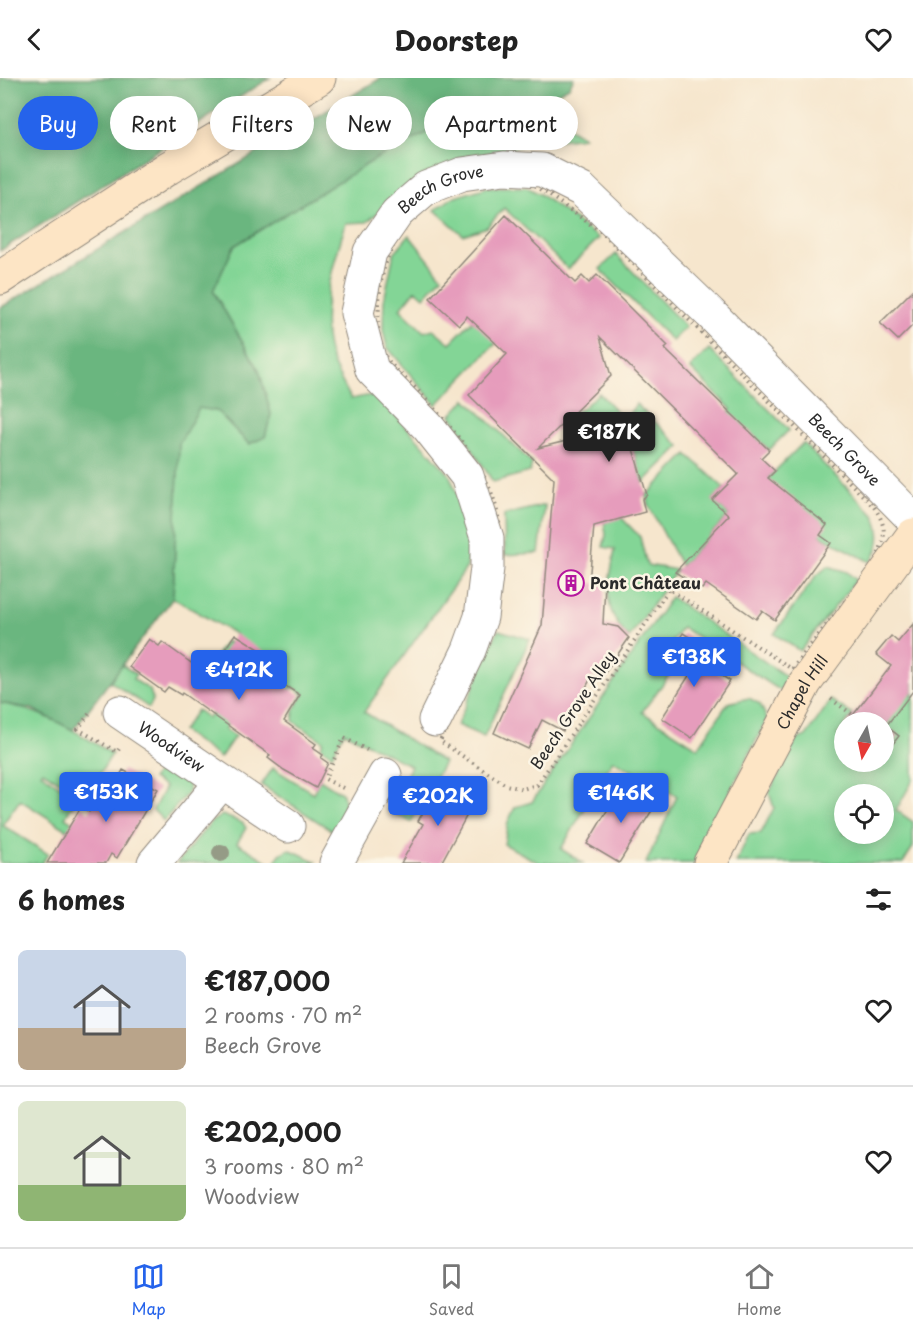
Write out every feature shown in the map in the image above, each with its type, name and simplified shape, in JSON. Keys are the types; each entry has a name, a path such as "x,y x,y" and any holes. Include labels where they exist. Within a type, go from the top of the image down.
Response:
{"street":[{"path":"0,278 168,168 319,78"},
{"name":"Beech Grove","path":"437,730 481,617 487,568 487,538 467,476 428,427 372,370 357,313 370,252 397,213 426,188 462,174 504,168 542,170 582,190 702,306 913,519"},
{"name":"Chapel Hill","path":"710,863 805,683 913,536"},
{"name":"Woodview","path":"120,712 288,826"},
{"path":"336,863 386,775"},
{"name":"Woodview","path":"154,863 222,782"}],"path":[{"name":"Beech Grove Alley","path":"489,180 529,181 603,233 874,507 885,522 883,545 874,564 792,669 669,589 537,785 522,789 506,785 437,730 481,654 496,605 500,541 496,508 487,479 439,416 391,363 382,349 379,296 392,244 423,210 455,189 489,180"},
{"path":"823,693 849,712"}],"green space":[{"path":"0,78 270,78 242,96 210,96 210,116 198,124 198,96 110,96 110,150 158,150 0,251"},
{"path":"381,78 574,78 569,87 552,96 424,96 424,134 412,140 412,96 351,96"},
{"path":"326,111 326,150 393,150 234,246 213,291 259,370 271,414 265,437 249,444 217,411 199,408 179,444 173,598 73,730 32,709 0,703 0,308 262,150 314,150 314,118"},
{"path":"424,134 424,150 509,150 423,175 367,222 346,223 326,303 325,320 329,352 351,399 377,394 449,474 463,509 469,539 467,567 364,712 444,762 411,822 388,810 411,766 344,732 332,755 321,747 323,741 293,721 294,710 304,694 293,687 283,701 216,655 226,641 242,651 235,634 173,598 179,443 199,408 217,411 249,444 265,437 271,414 259,370 213,291 234,246 377,158 393,150 412,150 412,140"},
{"path":"488,187 527,187 599,238 568,269 504,208 487,227 463,235 435,210 452,198"},
{"path":"409,235 442,277 424,297 416,290 400,309 424,332 433,329 450,343 497,296 509,330 436,405 387,347 383,330 384,300 394,253"},
{"path":"616,254 686,327 672,341 600,269"},
{"path":"709,349 789,430 769,450 729,413 731,409 690,368"},
{"path":"599,393 625,420 636,404 680,446 643,483 625,421 574,435 555,415 569,401 579,411"},
{"path":"466,399 532,463 530,472 493,482 451,415"},
{"path":"803,443 874,515 878,527 879,545 870,562 820,535 768,478"},
{"path":"687,454 724,488 713,500 729,515 681,566 649,506 647,495"},
{"path":"545,505 539,553 505,555 504,515"},
{"path":"615,511 640,537 647,565 677,570 629,638 613,616 608,596 615,549 603,547 606,535 603,513"},
{"path":"828,566 847,572 856,580 800,651 774,634 815,577"},
{"path":"671,597 787,677 781,691 682,627 663,656 676,666 642,712 698,748 728,703 749,698 760,704 767,719 694,863 646,863 677,796 613,760 561,849 583,863 539,863 504,844 508,822 515,807 532,802"},
{"path":"498,630 530,639 484,737 457,725"},
{"path":"122,665 136,674 133,679 150,690 153,700 149,708 110,681"},
{"path":"913,684 913,780 896,810 913,822 913,847 903,863 736,863 749,834 761,833 774,808 769,793 796,740 806,736 831,700 849,712 834,712 834,772 894,772 894,741 898,736 894,733 894,714"},
{"path":"0,703 31,711 59,722 112,754 85,798 43,771 41,773 77,798 65,817 74,823 69,831 20,800 2,825 48,854 42,863 0,863"},
{"path":"197,710 208,718 212,712 228,723 225,729 235,736 220,758 182,731"},
{"path":"165,763 189,782 188,792 164,821 153,810 165,787 152,779"},
{"path":"273,768 313,793 320,779 343,794 345,812 334,832 261,785"},
{"path":"222,815 243,823 246,828 237,843 270,863 177,863 211,822"},
{"path":"289,849 317,862 274,863 280,854"}],"building":[{"path":"506,215 575,283 582,276 589,283 597,275 668,346 665,349 769,450 761,458 775,471 768,478 827,525 820,535 831,543 775,620 762,611 756,619 706,584 702,589 675,572 729,515 712,500 738,474 600,337 611,376 538,448 626,426 647,495 642,499 645,512 594,526 589,583 605,584 603,624 618,627 629,638 600,680 592,676 563,731 542,720 528,749 494,733 542,625 554,479 469,395 507,354 467,316 459,325 430,298"},
{"path":"913,290 913,325 898,340 880,323"},
{"path":"913,624 913,691 894,716 894,712 855,712 891,666 876,654 891,636 898,642"},
{"path":"683,633 709,650 701,662 730,681 692,738 662,718 692,671 669,656"},
{"path":"235,634 267,654 256,668 300,695 284,721 316,744 313,748 323,755 321,758 328,763 316,788 284,770 268,758 270,755 182,693 181,695 168,687 164,692 129,667 149,639 159,646 162,642 208,675"},
{"path":"894,732 899,736 894,742"},
{"path":"123,770 158,789 117,858 111,854 106,863 47,863 81,807 89,812 106,780 115,785"},
{"path":"440,784 470,800 464,811 468,813 441,863 401,863 423,824 418,821"},
{"path":"623,784 656,804 619,863 587,844"}],"place":[{"name":"Pont Château","path":"571,583"}]}
